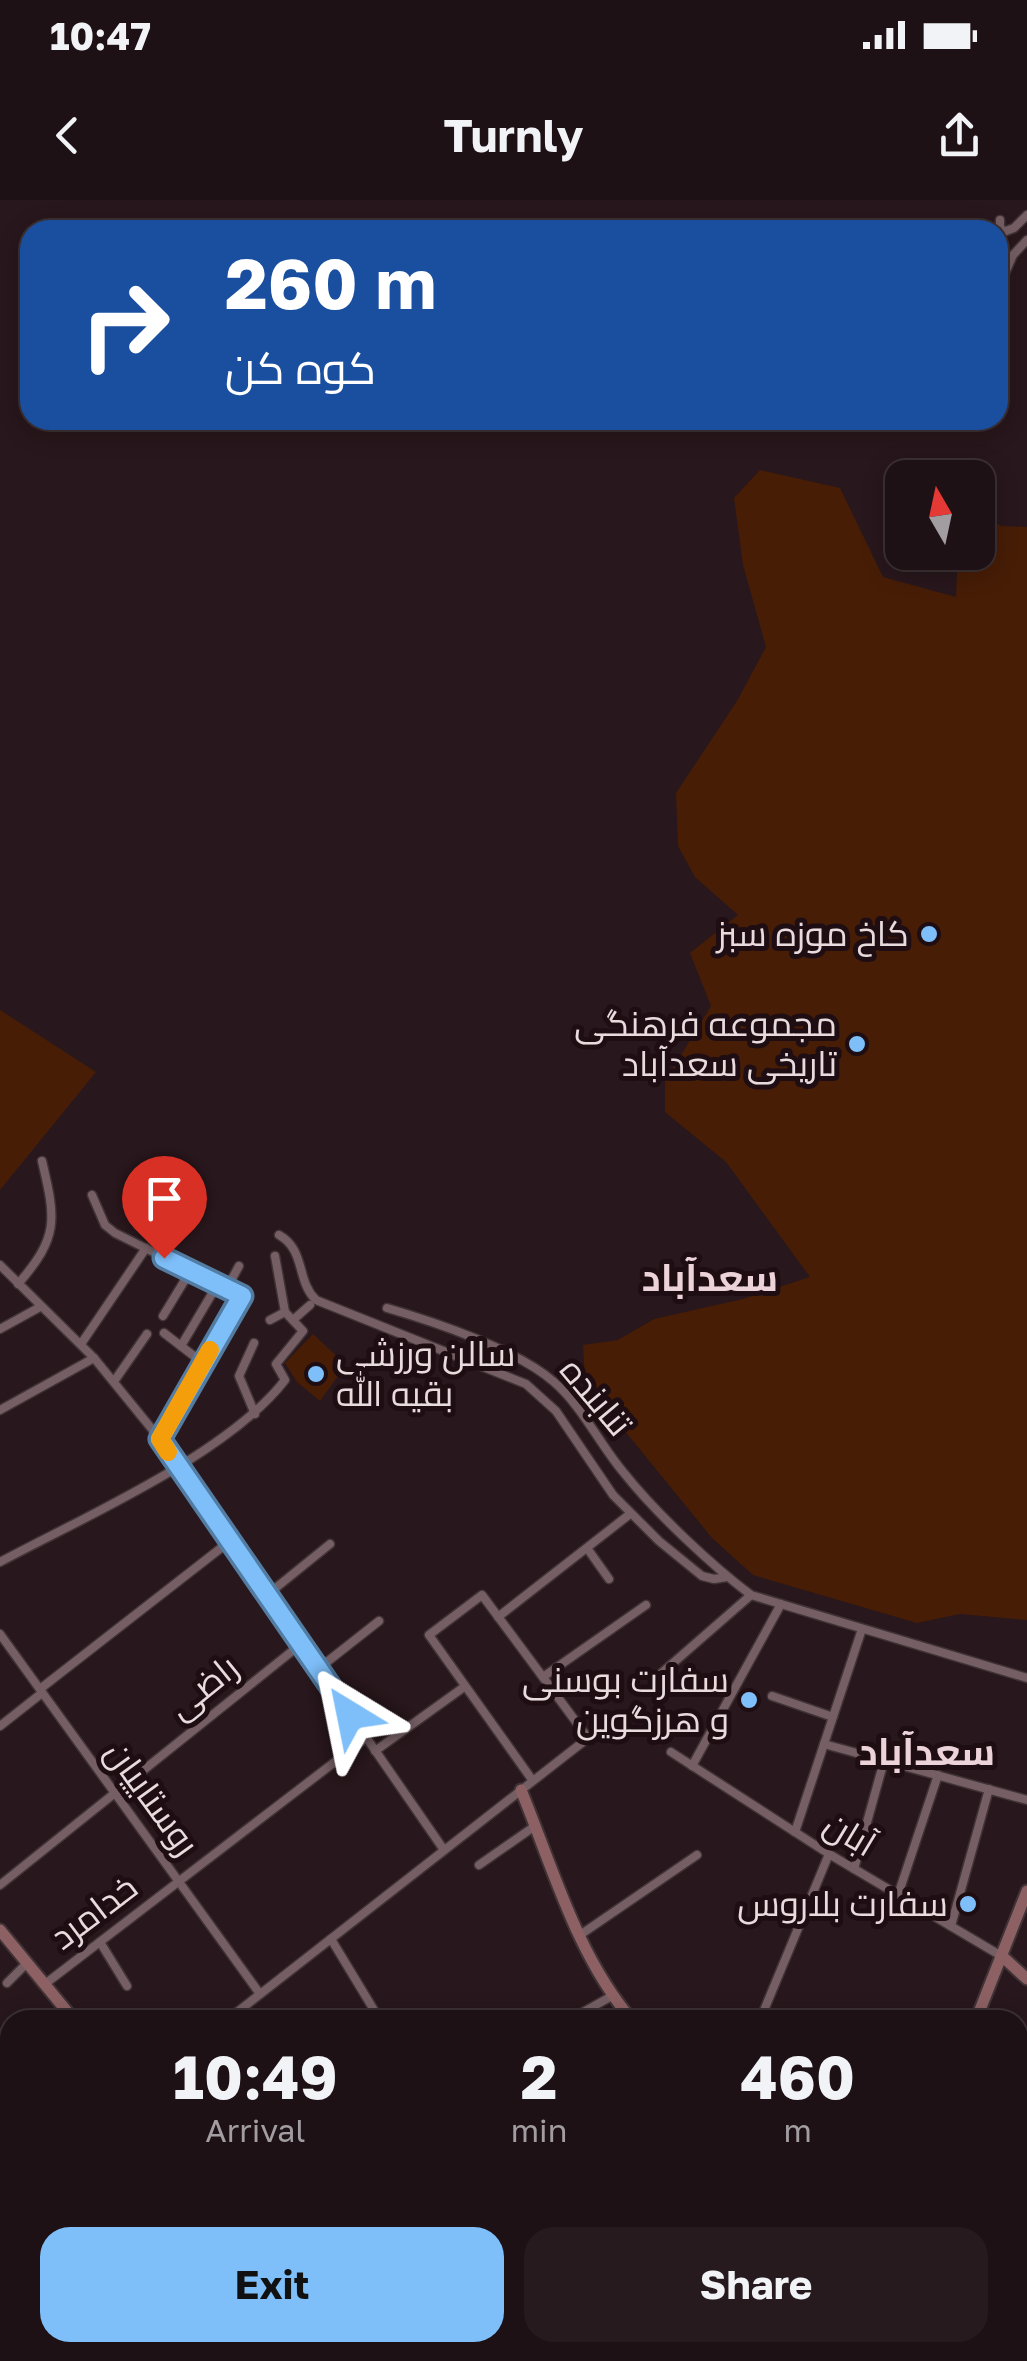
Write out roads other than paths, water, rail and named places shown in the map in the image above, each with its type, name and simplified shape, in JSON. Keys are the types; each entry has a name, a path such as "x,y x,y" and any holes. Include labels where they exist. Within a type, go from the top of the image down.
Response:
{"street":[{"path":"1008,266 1027,240"},
{"path":"18,1284 48,1245 52,1226 42,1161"},
{"path":"92,1194 105,1225 242,1296 160,1439"},
{"path":"279,1235 295,1249 310,1295 328,1307 526,1384 556,1412 630,1514 702,1576 714,1580 727,1577 751,1594 1027,1678"},
{"path":"80,1344 146,1248"},
{"path":"0,1562 178,1466 256,1414 285,1380 276,1364 303,1331 285,1312 276,1256"},
{"path":"0,1265 115,1380 160,1439 444,1850"},
{"path":"227,1288 239,1266"},
{"path":"163,1316 191,1270"},
{"path":"181,1346 212,1292"},
{"path":"293,1320 310,1305"},
{"path":"0,1329 40,1307"},
{"name":"تنابنده","path":"388,1308 508,1354 557,1384 625,1475 727,1577"},
{"path":"270,1320 285,1312"},
{"path":"164,1333 202,1363"},
{"path":"115,1380 148,1334"},
{"path":"254,1343 239,1376 256,1414"},
{"path":"0,1410 94,1358"},
{"path":"498,1616 630,1514"},
{"path":"0,1726 230,1542"},
{"path":"267,1595 330,1544"},
{"path":"586,1548 609,1579"},
{"path":"657,1678 751,1594"},
{"path":"240,2010 588,1738 482,1595 429,1635 533,1781"},
{"path":"692,1766 781,1604"},
{"path":"543,1677 646,1605"},
{"path":"318,1669 379,1621"},
{"path":"794,1832 862,1629"},
{"name":"روستاییان","path":"0,1634 260,1994"},
{"name":"راضی","path":"0,1885 301,1644"},
{"path":"375,1751 464,1687"},
{"path":"772,1696 833,1717"},
{"name":"خدامرد","path":"45,1984 366,1738"},
{"path":"824,1744 1027,1800"},
{"name":"آبان","path":"671,1752 829,1854 1003,1957"},
{"path":"854,1869 884,1760"},
{"path":"898,1895 938,1775"},
{"path":"521,1790 580,1935 612,1996 624,2010"},
{"path":"951,1926 989,1790"},
{"path":"479,1865 535,1826"},
{"path":"764,2010 829,1854"},
{"path":"580,1935 697,1855"},
{"path":"980,2010 1027,1892"},
{"path":"0,1930 64,2010"},
{"path":"330,1939 374,2010"},
{"path":"100,1942 128,1986"},
{"path":"1003,1957 1027,1979"},
{"path":"7,1983 27,1963"},
{"path":"587,2010 612,1996"}],"place":[{"name":"کاخ موزه سبز","path":"929,934"},
{"name":"مجموعه فرهنگی تاریخی سعدآباد","path":"857,1044"},
{"name":"سالن ورزشی بقیه الله","path":"316,1374"},
{"name":"سفارت بوسنی و هرزگوین","path":"749,1700"},
{"name":"سفارت بلاروس","path":"968,1904"}],"district":[{"name":"سعدآباد","path":"710,1278"},
{"name":"سعدآباد","path":"927,1752"}]}
